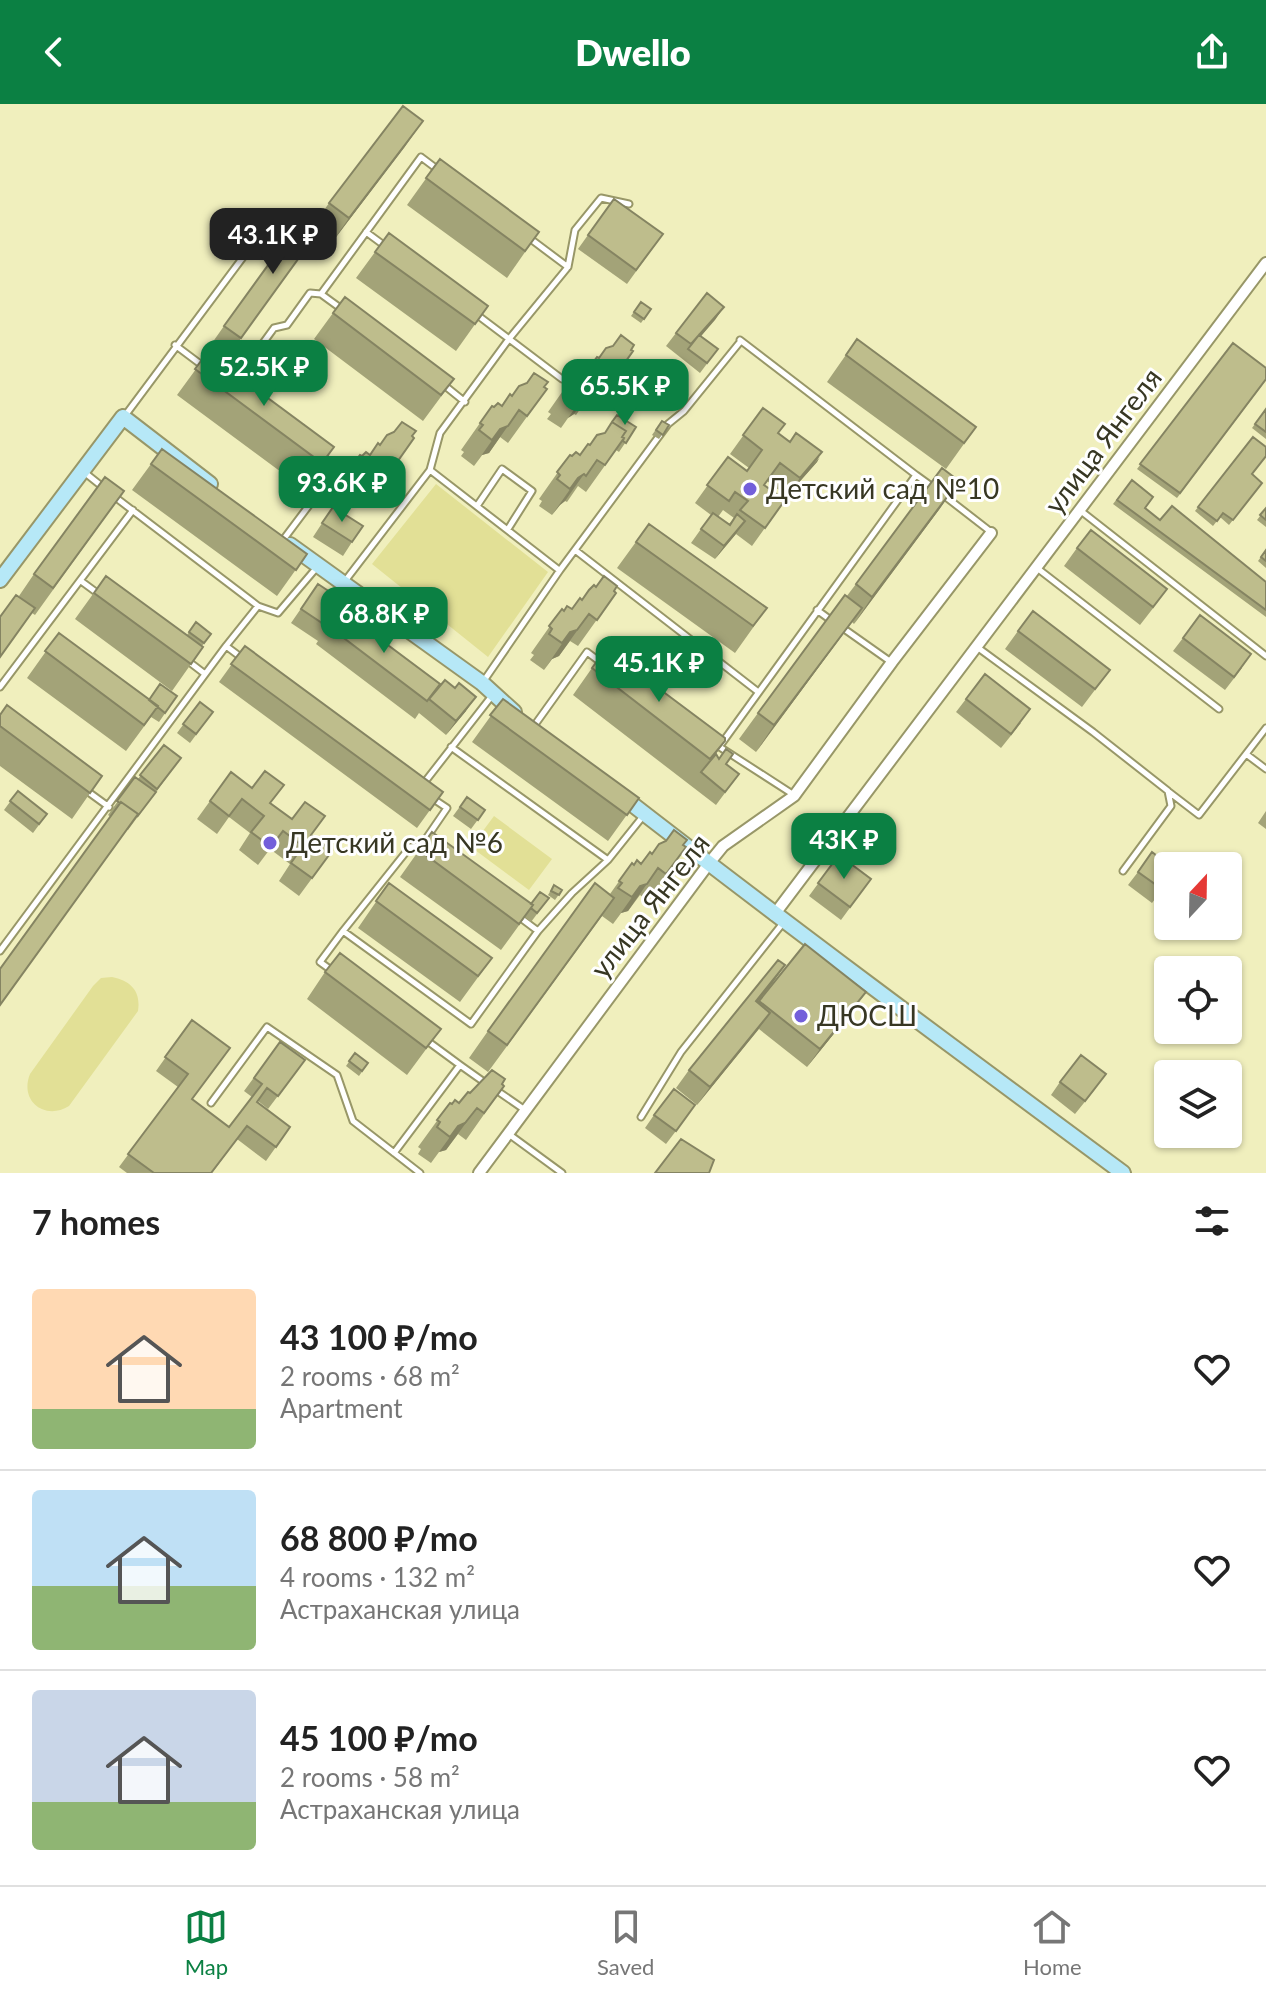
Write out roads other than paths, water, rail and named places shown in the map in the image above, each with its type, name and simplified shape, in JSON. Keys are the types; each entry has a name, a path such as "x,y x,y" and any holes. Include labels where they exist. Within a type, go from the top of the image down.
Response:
{"street":[{"name":"улица Янгеля","path":"779,919 977,646 1266,263"},
{"path":"0,580 123,417 221,493"},
{"name":"улица Янгеля","path":"479,1173 710,862 723,846 794,796 991,533"},
{"path":"277,535 342,585 482,683 545,737"},
{"path":"607,785 710,862 779,919 1123,1173"}],"lane":[{"path":"321,294 421,157 445,175"},
{"path":"342,585 430,470 440,433 509,339 568,267 575,230 601,198 629,204"},
{"path":"123,417 273,217"},
{"path":"519,230 568,267"},
{"path":"366,232 390,250"},
{"path":"231,387 274,328 287,325 310,293 321,294 345,312"},
{"path":"474,312 562,379"},
{"path":"482,683 560,570 668,424 684,411 740,341 991,533"},
{"path":"175,345 210,371"},
{"path":"441,384 465,402"},
{"path":"277,535 337,468 313,450"},
{"path":"477,506 502,469 532,491 508,529"},
{"path":"430,470 560,570"},
{"path":"82,471 258,606 278,613 318,565"},
{"path":"719,747 916,475"},
{"path":"0,687 133,510"},
{"path":"1080,511 1266,656"},
{"path":"575,550 757,691"},
{"path":"1036,568 1219,709"},
{"path":"81,581 106,600"},
{"path":"0,951 258,606"},
{"path":"817,610 892,662"},
{"path":"226,646 250,664"},
{"path":"977,646 1199,815 1266,728"},
{"path":"533,727 587,652 611,670"},
{"path":"181,655 205,674"},
{"path":"420,789 493,694"},
{"path":"707,739 794,796"},
{"path":"451,747 608,860"},
{"path":"1246,754 1266,769"},
{"path":"85,789 109,807"},
{"path":"1123,871 1171,806 1168,791"},
{"path":"421,846 447,808 429,795"},
{"path":"343,931 471,1024 538,931 572,893 608,860 645,814"},
{"path":"332,971 320,962 410,847 421,846 433,854"},
{"path":"514,914 538,931"},
{"path":"641,1117 681,1052 779,919"},
{"path":"211,1103 267,1027 337,1075 353,1121 420,1173"},
{"path":"422,1037 525,1110"},
{"path":"394,1153 460,1065"},
{"path":"509,1135 562,1173"}],"place":[{"name":"Детский сад №10","path":"750,489"},
{"name":"Детский сад №6","path":"270,843"},
{"name":"ДЮСШ","path":"801,1016"}]}
